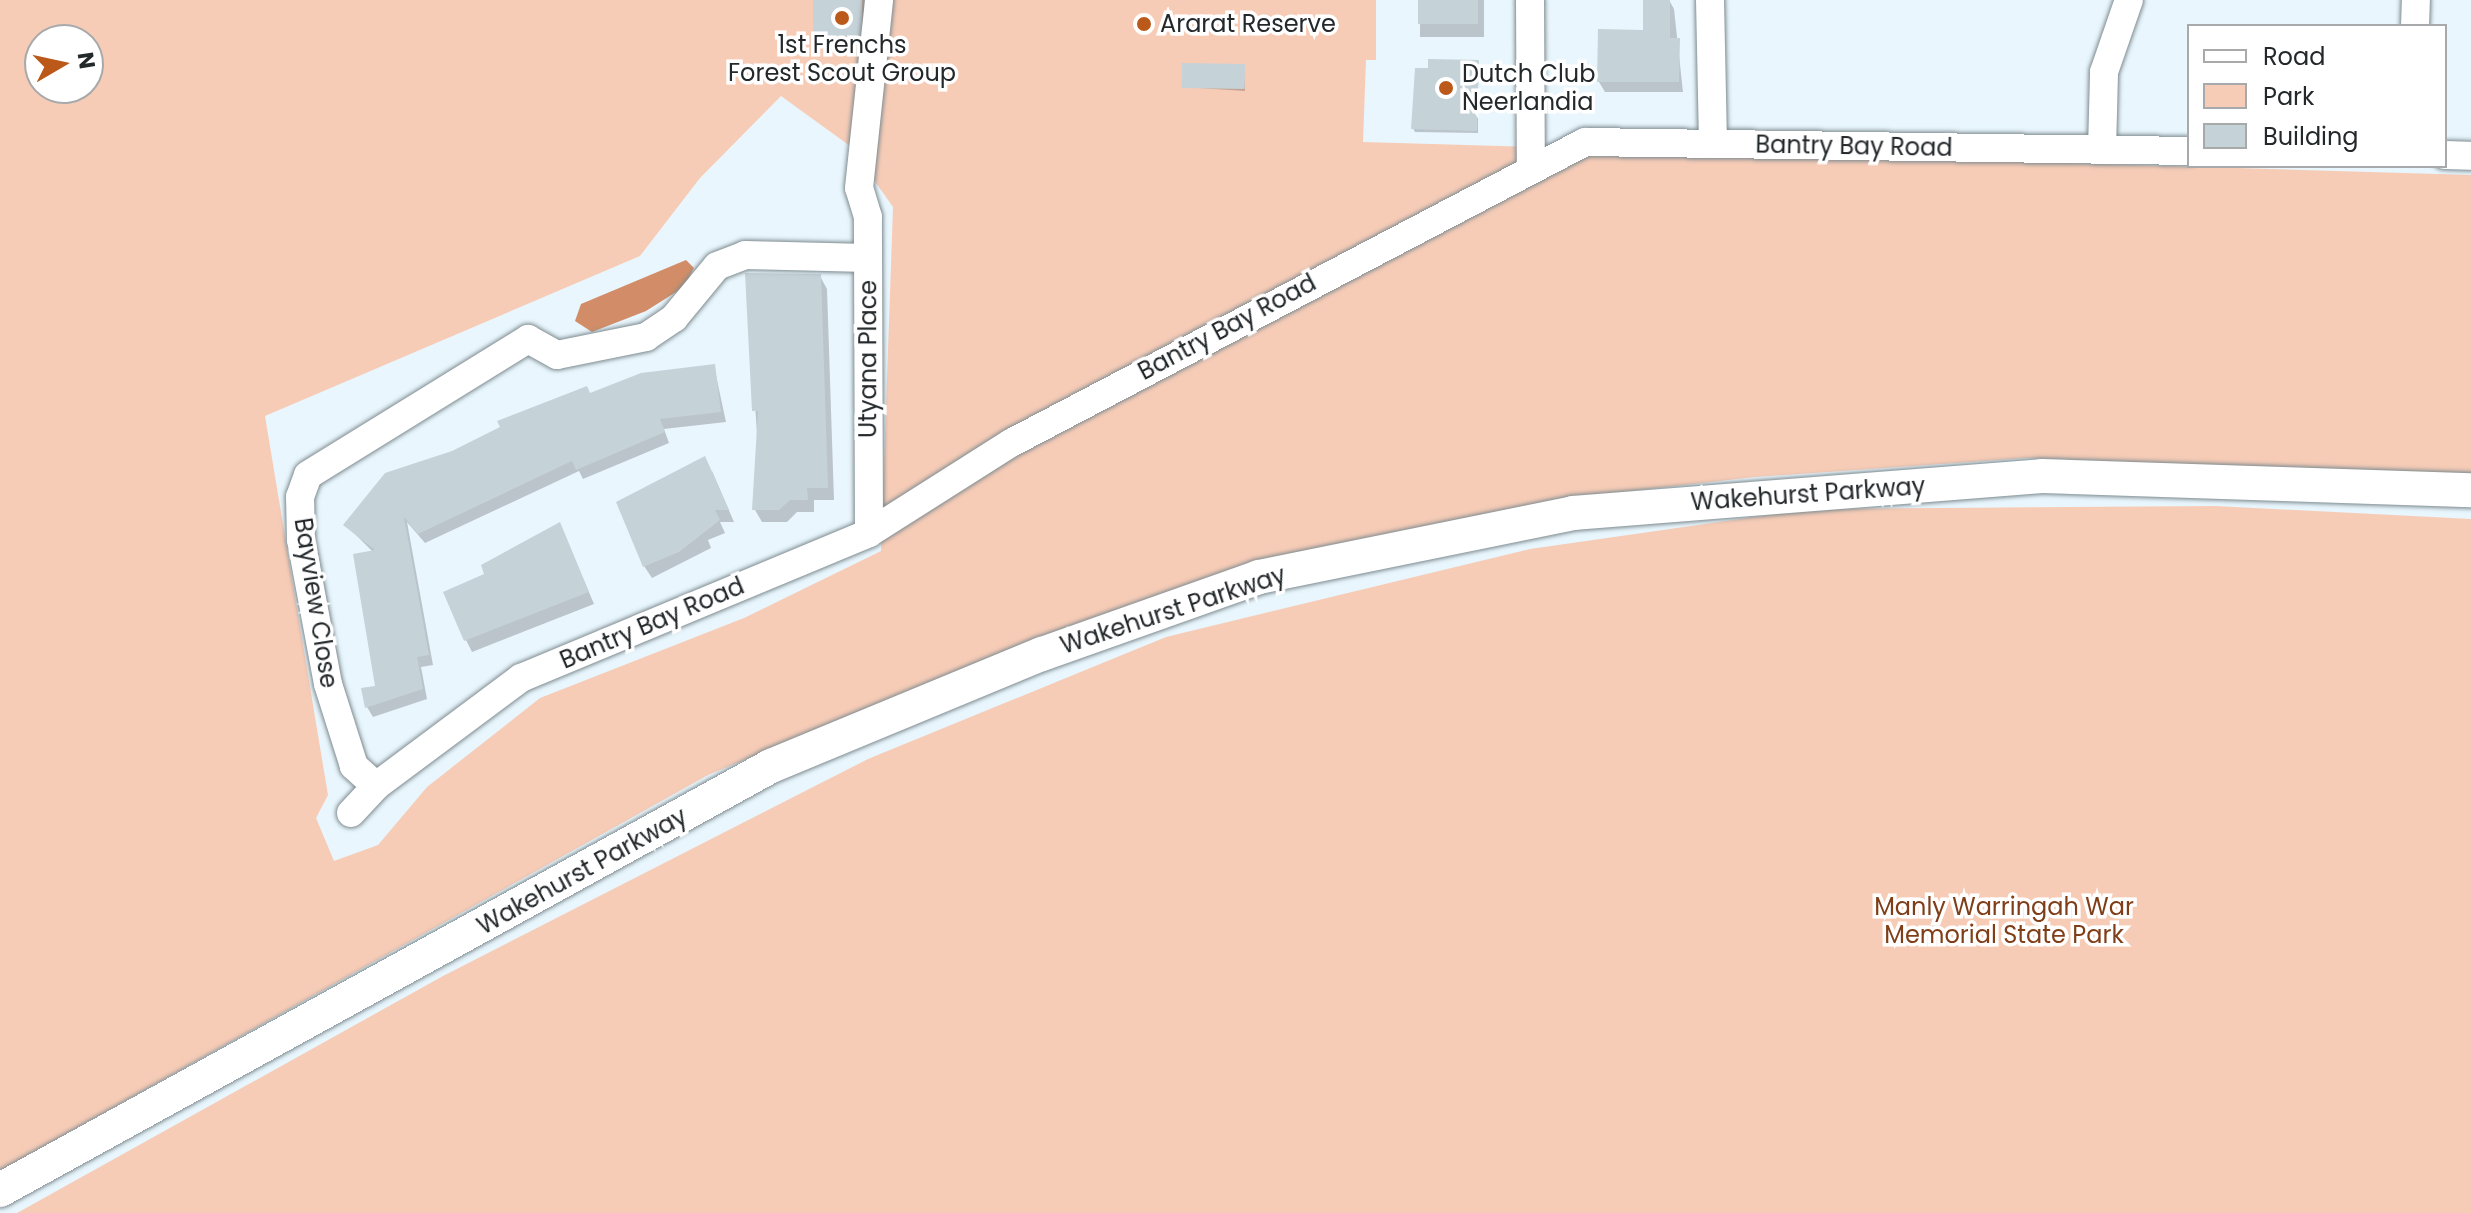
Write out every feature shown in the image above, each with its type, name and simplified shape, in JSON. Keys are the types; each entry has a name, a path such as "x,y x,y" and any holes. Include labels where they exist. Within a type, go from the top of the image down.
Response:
{"main road":[{"name":"Wakehurst Parkway","path":"0,1190 771,766 1042,654 1259,577 1573,513 2042,476 2471,490"}],"street":[{"name":"Utyana Place","path":"869,533 868,258 859,188 879,0"},
{"path":"1530,0 1531,167"},
{"path":"1710,0 1713,144"},
{"path":"2102,150 2104,72 2129,0"},
{"path":"2415,24 2416,0"},
{"name":"Bantry Bay Road","path":"351,813 376,786 521,678 869,533 1011,443 1531,167 1585,142 2187,151"},
{"path":"2447,155 2471,156"},
{"name":"Bayview Close","path":"376,786 354,766 339,733 301,540 300,497 308,475 328,457 528,339 557,355 646,337 674,318 717,266 745,255 868,258"}],"green space":[{"path":"0,0 1376,0 1376,60 1366,60 1363,142 2471,175 2471,475 2027,458 1755,477 1552,500 1244,569 1005,652 708,775 0,1171","holes":["781,96 850,146 893,207 881,551 744,618 540,698 427,787 378,845 334,861 316,818 328,795 265,416 640,256 700,178"]},
{"name":"Manly Warringah War Memorial State Park","path":"2215,506 2471,519 2471,1213 17,1213 443,976 868,759 1166,637 1530,549 1809,509"}],"shaded area":[{"path":"686,260 694,268 684,287 646,311 592,332 575,321 581,304"}],"building":[{"name":"1st Frenchs Forest Scout Group","path":"813,0 862,0 862,36 813,36"},
{"path":"1418,0 1478,0 1478,24 1418,24"},
{"path":"1643,0 1670,0 1670,38 1680,38 1679,82 1597,82 1598,29 1643,30"},
{"name":"Dutch Club Neerlandia","path":"1428,59 1479,60 1477,131 1411,129 1415,68 1428,68"},
{"path":"1182,63 1245,64 1245,89 1182,88"},
{"path":"745,273 821,274 828,488 807,488 808,500 790,500 779,510 752,510 758,411 752,411"},
{"path":"715,364 721,412 660,419 665,432 576,470 572,461 418,534 404,517 429,655 417,657 423,689 365,708 361,688 375,686 353,554 375,550 343,525 385,473 452,451 500,427 497,421 587,386 590,393 641,373"},
{"path":"705,456 729,510 715,510 720,520 679,552 643,567 616,502"},
{"path":"560,522 589,592 464,641 443,592 484,574 481,565"}],"place":[{"name":"1st Frenchs Forest Scout Group","path":"842,18"},
{"name":"Ararat Reserve","path":"1144,24"},
{"name":"Dutch Club Neerlandia","path":"1446,88"}]}
